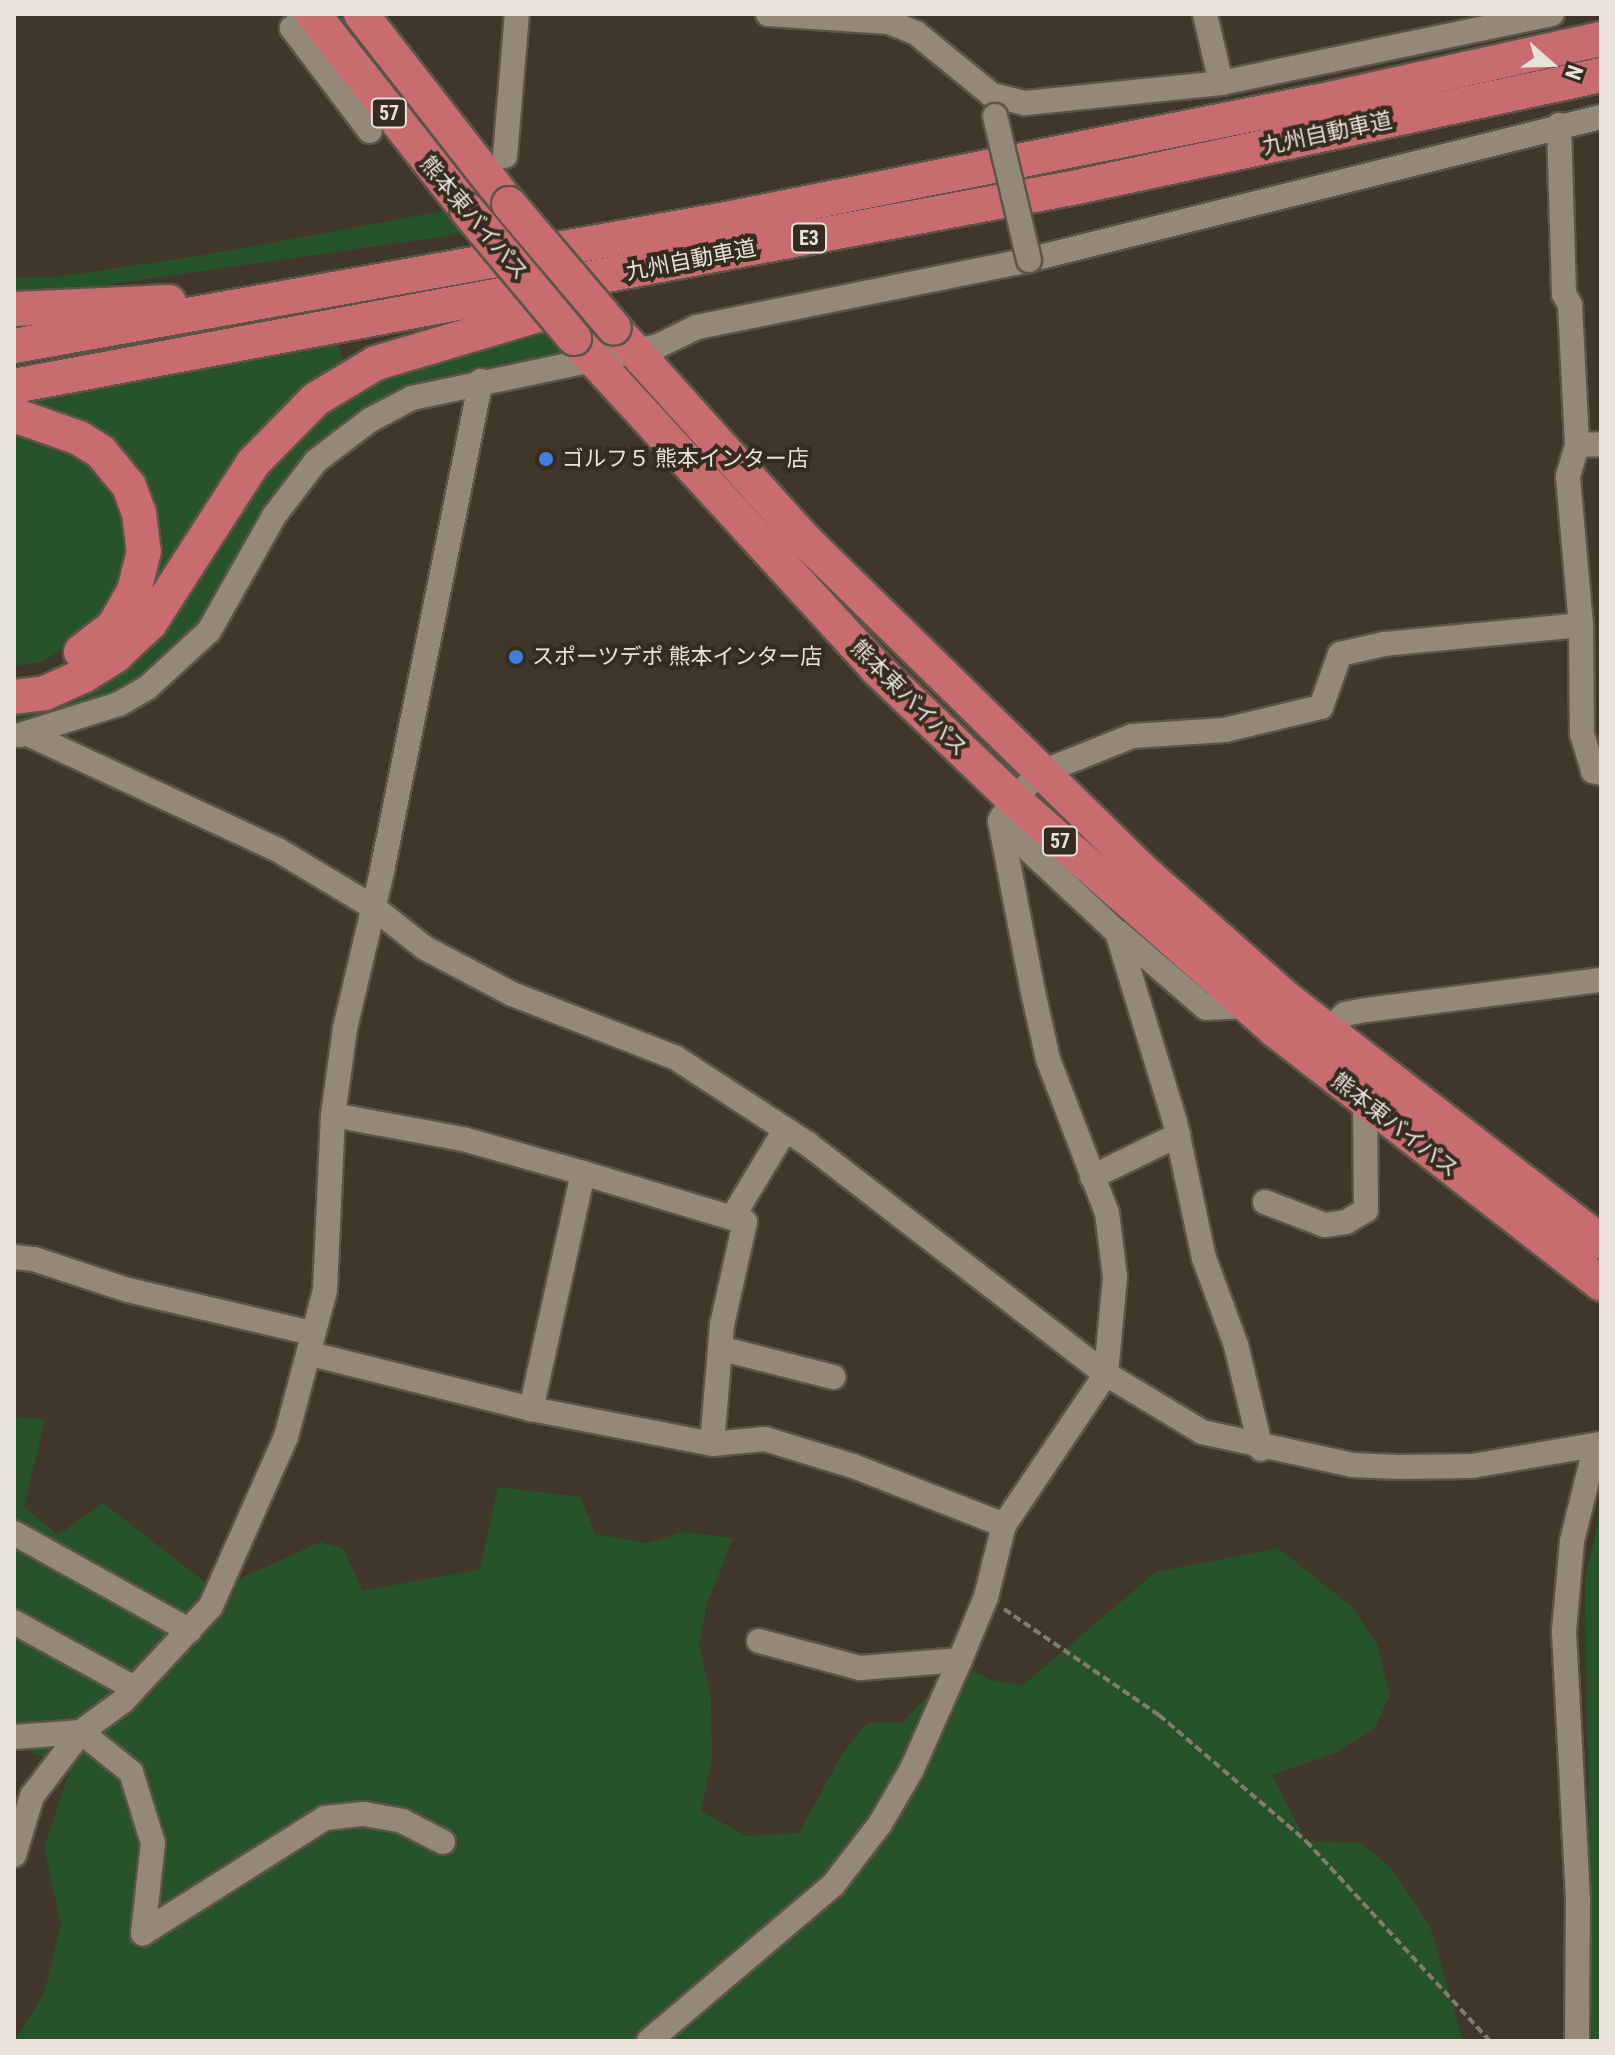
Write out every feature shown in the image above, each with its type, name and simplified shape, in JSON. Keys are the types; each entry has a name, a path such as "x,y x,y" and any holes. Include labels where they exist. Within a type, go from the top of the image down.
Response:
{"highway":[{"name":"熊本東バイパス","path":"361,14 509,204 624,340 713,432 807,542 1040,773 1145,873 1327,1031 1601,1242"},
{"name":"熊本東バイパス","path":"299,18 467,210 583,350 1008,808 1365,1102 1601,1284"},
{"name":"九州自動車道","path":"14,346 726,219 1330,99 1601,39"},
{"name":"九州自動車道","path":"14,386 1077,187 1601,75"},
{"path":"14,697 45,693 116,655 150,623 269,443 316,399 376,363 566,306 1077,187"},
{"path":"14,309 264,301"},
{"path":"14,415 79,438 114,464 139,513 144,551 134,591 114,626 90,648 55,666 14,679"}],"street":[{"path":"505,156 517,14"},
{"path":"768,14 917,24 994,106 1029,260"},
{"path":"1205,14 1221,83"},
{"path":"994,106 1221,83 1552,14"},
{"path":"299,18 370,131"},
{"path":"21,735 119,704 147,688 209,631 274,516 316,461 370,420 412,398 624,340 1029,260 1559,125 1601,117"},
{"path":"1559,125 1564,294 1570,305 1589,445 1568,477 1581,625 1582,734 1593,771 1601,773"},
{"path":"14,1855 32,1796 81,1732 134,1688 211,1606 286,1437 325,1290 333,1115 345,1028 373,907 481,381"},
{"path":"649,2041 833,1885 880,1824 912,1769 960,1660 986,1597 1004,1525 1106,1374 1115,1277 1107,1213 1048,1059 1008,871 1008,808 1040,773 1132,736 1225,730 1321,707 1340,654 1384,644 1581,625"},
{"path":"21,735 278,850 373,907 425,948 512,994 676,1058 785,1130 1106,1374 1202,1432 1261,1449 1352,1465 1398,1467 1472,1466 1598,1446 1572,1541 1564,1631 1578,1899 1577,2041"},
{"path":"1008,808 1030,851 1117,932 1206,1008 1248,1006"},
{"path":"1117,932 1178,1135 1204,1258 1236,1345 1261,1449"},
{"path":"1327,1031 1345,1014 1366,1010 1601,980"},
{"path":"1265,1202 1325,1225 1346,1222 1366,1210 1365,1102"},
{"path":"333,1115 463,1139 745,1222 722,1325 723,1349 712,1444"},
{"path":"732,1218 785,1130"},
{"path":"1092,1177 1178,1135"},
{"path":"531,1409 583,1173"},
{"path":"14,1257 34,1259 141,1294 531,1409 712,1444 765,1439 853,1466 1004,1525"},
{"path":"723,1349 833,1377"},
{"path":"14,1533 190,1631"},
{"path":"14,1622 134,1688"},
{"path":"759,1641 860,1668 960,1660"},
{"path":"14,1737 81,1732 131,1772 147,1812 154,1868 143,1933 325,1818 364,1814 402,1821 443,1842"}],"path":[{"path":"986,1597 1159,1715 1306,1841 1490,2041"}],"green space":[{"path":"443,211 461,234 14,298 14,278 55,277 198,256"},
{"path":"542,331 562,354 473,371 391,397 257,527 194,628 163,664 107,702 14,725 14,713 69,698 284,443 371,380"},
{"path":"338,345 345,367 148,612 149,504 14,397"},
{"path":"14,426 100,469 125,509 130,568 88,636 41,662 14,666"},
{"path":"14,1417 45,1420 24,1507 58,1535 103,1503 215,1590 320,1542 344,1549 362,1591 480,1569 498,1487 581,1497 595,1534 647,1543 683,1532 733,1538 707,1605 699,1644 711,1697 712,1759 701,1811 746,1836 799,1833 842,1754 867,1723 903,1722 959,1664 991,1680 1023,1685 1156,1572 1278,1548 1351,1606 1377,1644 1390,1695 1374,1729 1335,1753 1272,1775 1306,1841 1361,1843 1391,1868 1430,1926 1463,2041 14,2041 44,1994 61,1925 44,1847 71,1767 14,1746"},
{"path":"1601,1507 1601,2041 1592,2041 1585,1579"}],"place":[{"name":"ゴルフ５ 熊本インター店","path":"546,459"},
{"name":"スポーツデポ 熊本インター店","path":"516,657"}]}
